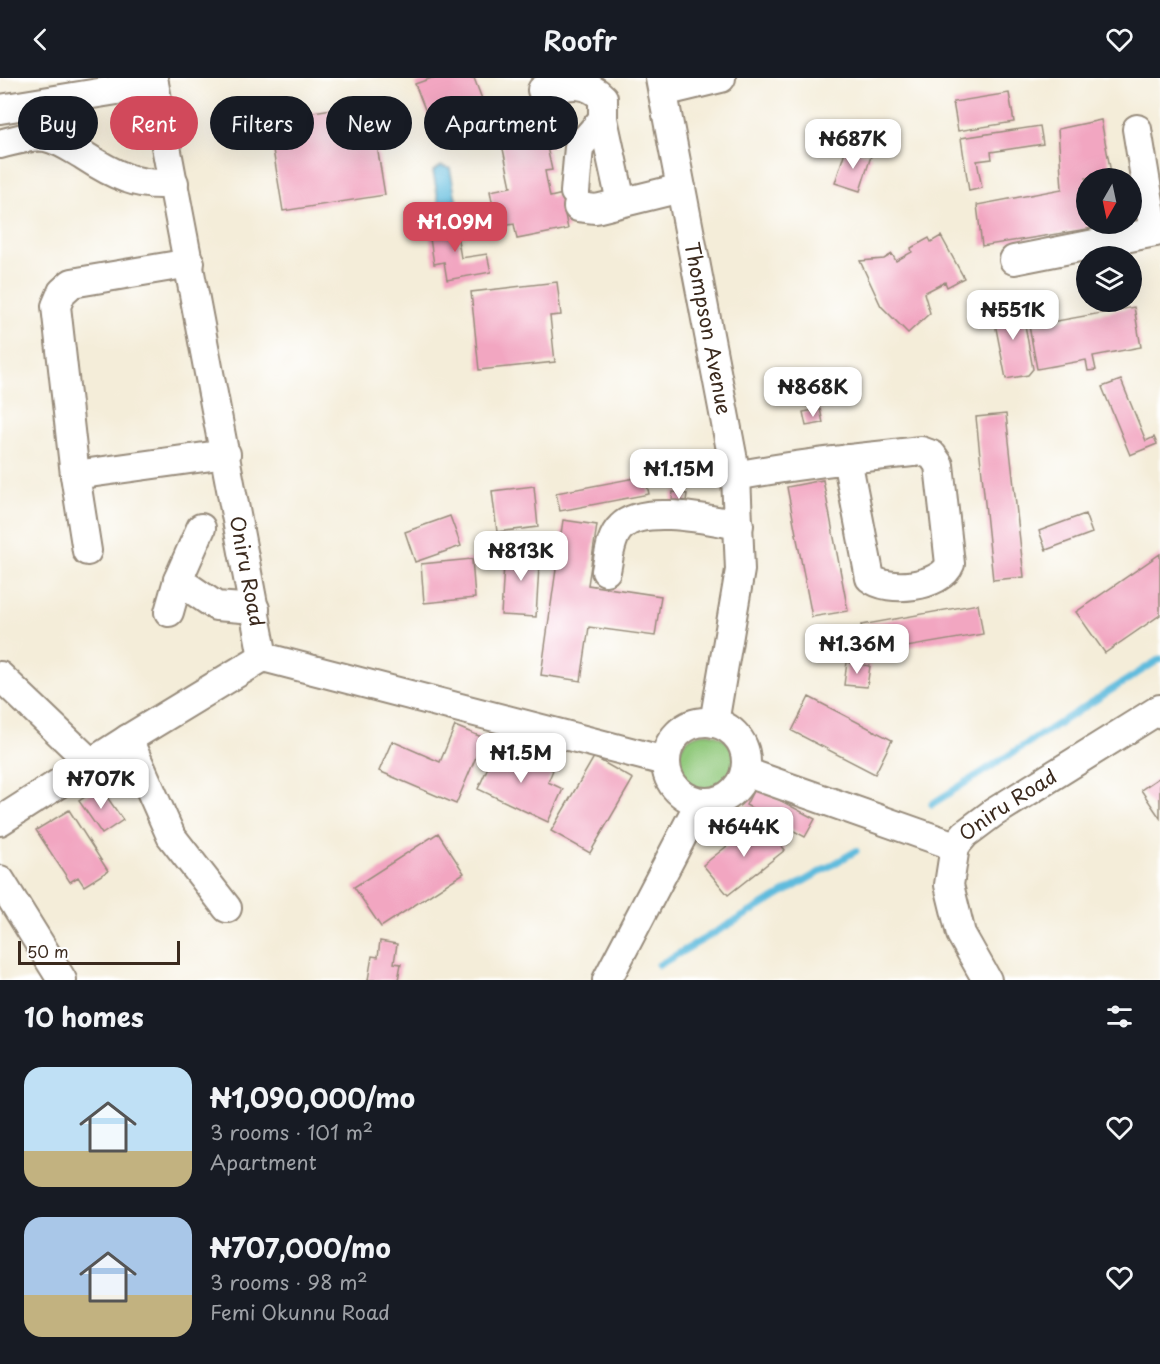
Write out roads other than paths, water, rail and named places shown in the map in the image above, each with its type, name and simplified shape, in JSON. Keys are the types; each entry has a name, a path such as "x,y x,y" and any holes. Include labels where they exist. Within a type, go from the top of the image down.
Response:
{"street":[{"path":"661,85 721,78"},
{"path":"0,109 154,81"},
{"name":"Oniru Road","path":"154,81 264,657"},
{"path":"542,90 578,84 593,87 603,98 603,118 621,202"},
{"name":"Thompson Avenue","path":"661,85 736,476 740,525 740,570 714,723"},
{"path":"603,118 579,147 576,199 596,209 681,188"},
{"path":"1014,260 1157,231 1137,129"},
{"path":"0,144 28,137 45,137 63,142 112,173 131,181 158,185 174,183"},
{"path":"87,552 75,475 56,306 62,292 72,283 190,263"},
{"path":"736,476 787,466 847,459 921,451 932,455 939,465 950,564 947,572 941,577 920,583 895,586 884,585 870,578 847,459"},
{"path":"75,475 226,454"},
{"path":"606,571 613,542 620,527 636,518 675,517 740,525"},
{"path":"169,612 178,580 201,528"},
{"path":"178,580 216,606 255,609"},
{"path":"0,821 128,739 264,657 665,761"},
{"path":"0,676 91,763"},
{"name":"Oniru Road","path":"745,772 955,846 964,834 993,813 1160,709"},
{"path":"699,722 714,723 729,729 740,741 746,756 745,772 733,792 723,799 700,802 686,798 675,788 667,776 665,761 668,747 675,735 699,722"},
{"path":"128,739 171,836 227,908"},
{"path":"607,980 700,802"},
{"path":"955,846 950,885 962,934 987,980"},
{"path":"0,880 62,980"}],"water":[{"path":"441,166 450,168 457,205 440,209 433,171"}],"waterway":[{"path":"932,804 1160,659"},
{"path":"659,965 856,851"}]}
